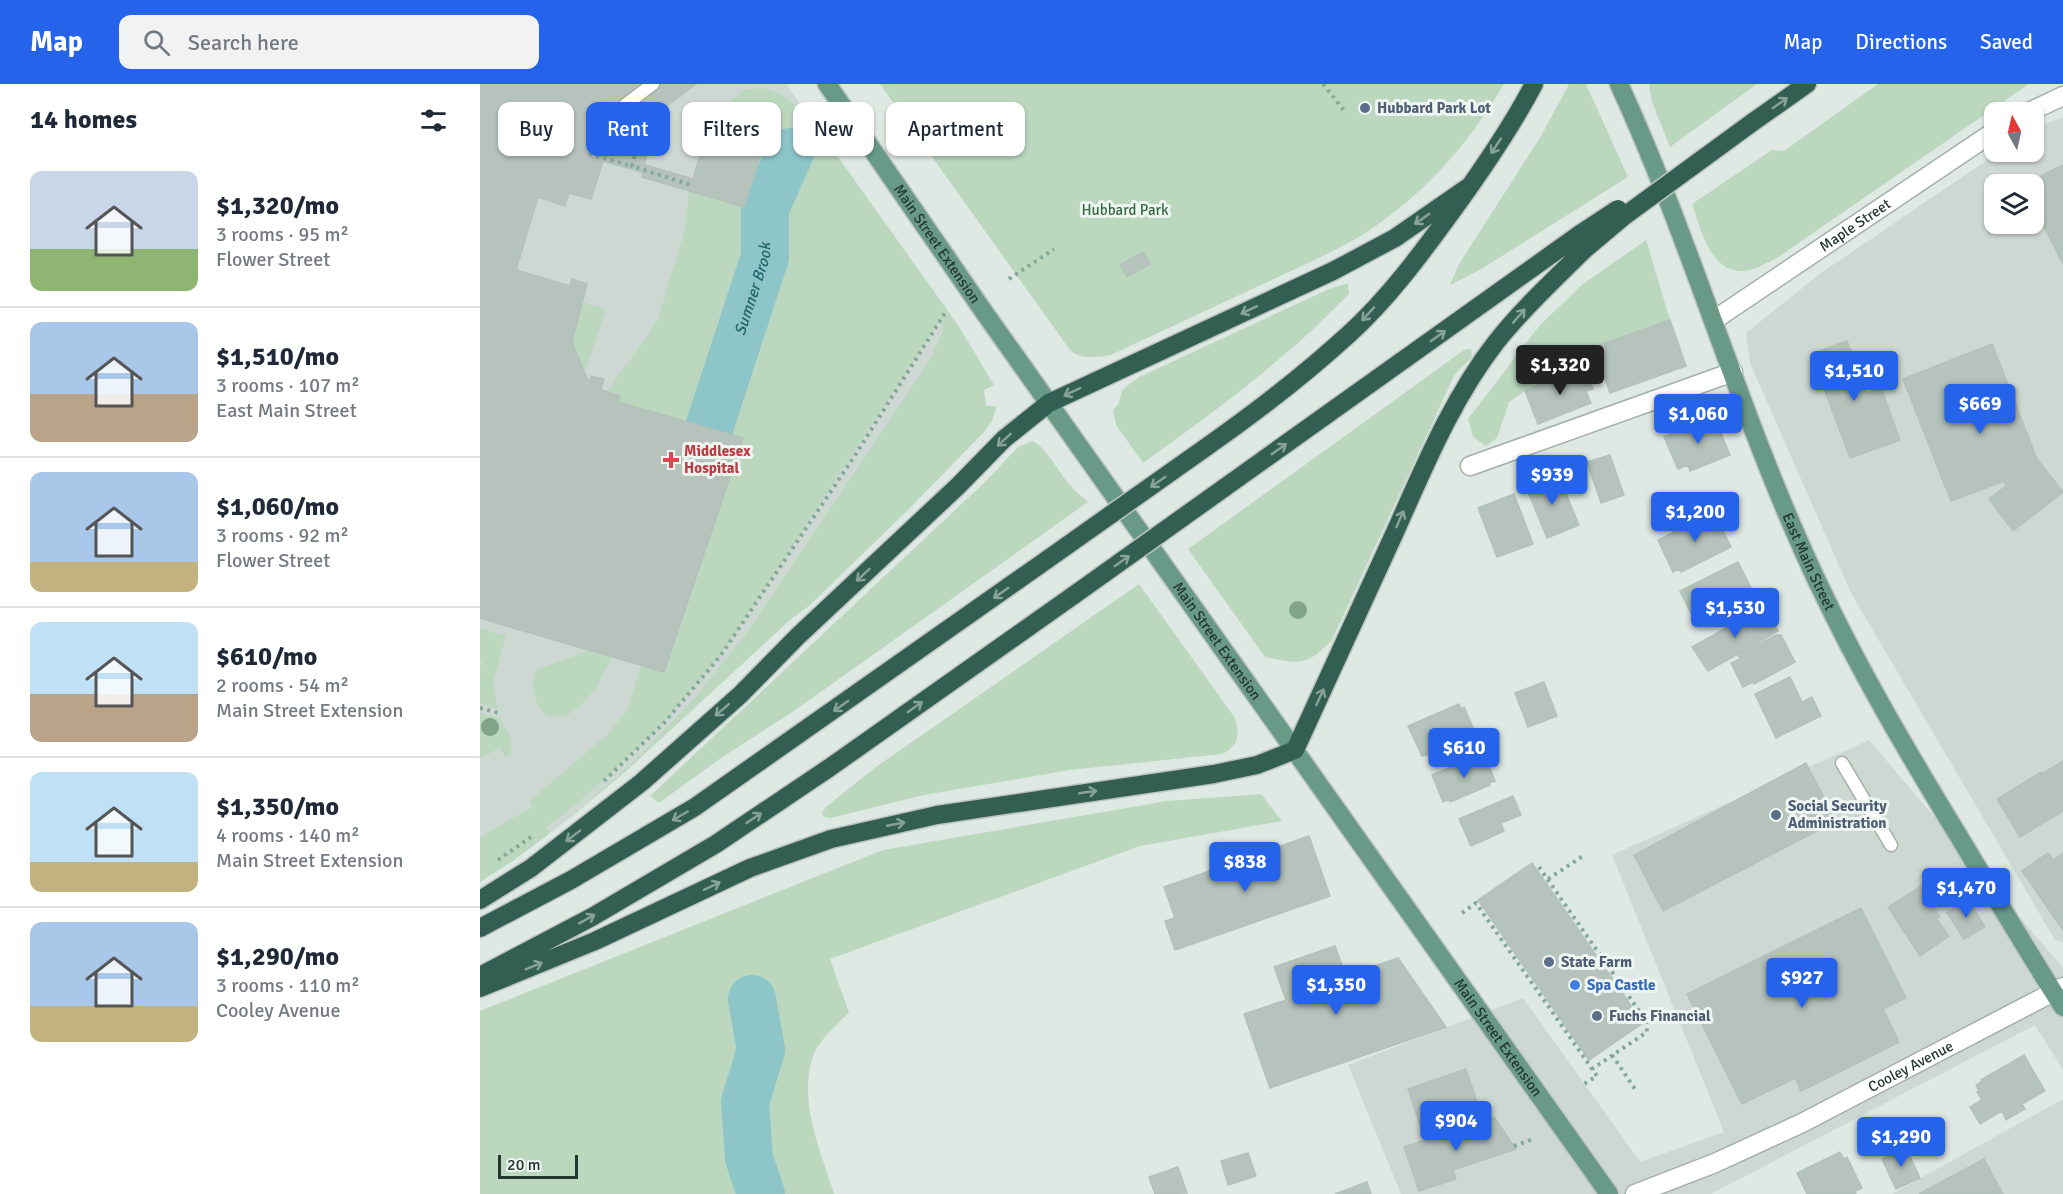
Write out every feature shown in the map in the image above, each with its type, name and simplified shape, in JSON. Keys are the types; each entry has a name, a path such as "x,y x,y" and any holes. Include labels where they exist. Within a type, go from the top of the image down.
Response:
{"highway":[{"path":"480,928 571,880 695,807 1280,394 1350,334 1411,268 1470,186 1534,84"},
{"path":"480,976 592,916 716,844 839,761 1231,483 1582,241 1623,217 1807,84"},
{"path":"480,900 531,868 642,782 740,695 798,636 1004,440 1048,403 1333,271 1395,238 1470,186"},
{"path":"480,988 595,941 750,868 831,839 937,815 1214,774 1257,765 1295,750 1422,472 1469,382 1497,341 1582,241"}],"main road":[{"name":"Main Street Extension","path":"827,84 1048,403 1609,1194"},
{"name":"East Main Street","path":"1619,84 1665,191 1776,487 1854,658 1931,791 2060,996"}],"street":[{"path":"2044,105 2063,96"},
{"name":"Maple Street","path":"1714,320 1984,138"},
{"path":"1470,466 1733,372"},
{"name":"Cooley Avenue","path":"1635,1194 1715,1163 1802,1123 2060,996"}],"lane":[{"path":"629,102 653,84"},
{"path":"1842,763 1891,844"}],"path":[{"path":"1323,84 1346,113"},
{"path":"596,156 643,168 691,185"},
{"path":"632,166 635,156"},
{"path":"1010,279 1054,249"},
{"path":"596,788 664,723 721,655 854,457 945,313"},
{"path":"480,708 499,713"},
{"path":"489,866 536,833"},
{"path":"1548,879 1583,856"},
{"path":"1539,867 1646,1021 1647,1032 1592,1069"},
{"path":"1462,913 1476,903 1597,1076 1584,1084"},
{"path":"1612,1055 1635,1089"},
{"path":"1514,1146 1533,1139"}],"shaded area":[{"name":"Middlesex Hospital","path":"480,84 786,84 799,102 793,102 793,156 837,156 938,299 943,315 943,330 929,361 744,636 695,697 635,760 569,819 480,882"},
{"path":"2063,117 2063,942 2055,940 1851,593 1750,363 1746,333 1821,273 1984,162 2044,162 2044,124"},
{"path":"1869,740 2063,968 2063,1070 2035,1025 1711,1194 1401,1194 1348,1065 1523,998 1640,1162 1724,1132 1612,855"},
{"path":"2063,1099 2063,1194 1892,1194"}],"green space":[{"name":"Hubbard Park","path":"880,84 1504,84 1464,143 1432,179 1396,211 1365,233 1326,255 1111,355 1089,357 1070,350 931,156 1025,156 1025,102 893,102"},
{"path":"1569,84 1586,84 1628,177 1483,268 1450,285 1459,264 1541,136"},
{"path":"1649,84 1757,84 1670,147 1652,102"},
{"path":"1878,84 2029,84 2003,102 1984,102 1984,115 1777,258 1746,271 1731,269 1714,256 1708,246 1692,204 1772,150 1784,151"},
{"path":"762,88 770,90 793,102 793,156 837,156 958,325 994,385 984,390 986,406 997,406 992,421 909,509 809,606 791,619 625,772 569,819 635,760 695,697 744,636 929,361 943,330 942,318 721,655 664,723 603,781 546,827 550,833 480,882 480,837 532,807 529,801 607,735 627,710 641,666 664,672 743,438 619,402 620,396 606,392 658,319 685,229 689,191 744,207 760,156 781,156 781,102 729,102 744,90"},
{"path":"1646,240 1670,320 1594,347 1584,367 1525,391 1509,402 1497,438 1486,446 1473,437 1468,419 1540,325 1583,284"},
{"path":"1348,283 1349,294 1275,363 1224,404 1143,463 1116,425 1113,410 1119,403 1122,390 1139,377 1329,289"},
{"path":"582,302 606,309 585,371 572,342"},
{"path":"1471,349 1472,357 1455,374 1332,640 1315,655 1302,661 1265,657 1188,549 1464,350"},
{"path":"1032,441 1042,448 1070,485 1088,502 794,711 721,758 659,803 650,796 986,481 1018,447"},
{"path":"1139,584 1235,718 1237,739 1228,751 1222,754 1070,770 924,795 831,818 824,817 822,813 826,807 873,769"},
{"path":"480,628 506,636 493,683 498,709 480,704 482,661 480,661"},
{"path":"588,651 611,658 594,690 576,709 566,715 555,717 544,714 534,694 533,682 536,670"},
{"path":"480,713 500,718 511,741 510,755 505,757 500,748 480,758"},
{"path":"1261,794 1282,821 1140,846 830,959 849,1012 818,1046 812,1059 808,1093 813,1128 834,1194 480,1194 480,1011 883,850 1167,801"}],"building":[{"path":"480,84 599,84 599,87 610,90 606,102 586,102 586,156 603,161 591,199 569,193 565,206 538,197 516,270 570,286 572,279 587,284 572,342 589,383 579,416 571,414 563,437 567,439 566,445 506,626 480,618"},
{"path":"599,84 696,84 670,104 606,102 610,90 599,87"},
{"path":"588,156 647,156 642,172"},
{"path":"700,156 760,156 744,207 642,177 645,165 693,179"},
{"path":"2063,165 2063,264 2044,227 2044,174"},
{"path":"1143,252 1150,264 1127,277 1120,265"},
{"path":"1670,320 1686,366 1610,393 1594,347"},
{"path":"1847,341 1867,393 1881,388 1900,440 1850,458 1811,354"},
{"path":"1992,344 2037,459 2063,492 2013,531 1989,499 2006,486 2004,481 1951,501 1903,379"},
{"path":"1584,367 1593,389 1586,391 1591,403 1538,424 1525,391"},
{"path":"591,376 604,379 601,390 620,396 619,402 743,438 664,672 506,626 566,445 567,439 563,437 571,414 579,416"},
{"path":"1714,416 1730,455 1690,471 1688,465 1678,469 1664,437"},
{"path":"1610,455 1624,495 1601,503 1587,462"},
{"path":"1558,474 1579,525 1547,538 1526,487"},
{"path":"1514,494 1533,544 1497,557 1478,508"},
{"path":"1714,512 1731,547 1681,572 1679,569 1673,572 1658,540"},
{"path":"1738,562 1755,596 1705,622 1699,610 1692,615 1680,591"},
{"path":"1764,607 1778,631 1708,671 1692,647"},
{"path":"1776,635 1781,635 1795,662 1754,684 1753,682 1743,687 1731,663 1740,659 1738,655"},
{"path":"1790,677 1802,702 1812,697 1821,716 1776,738 1755,694"},
{"path":"1544,682 1557,716 1528,727 1515,693"},
{"path":"1459,704 1461,709 1464,707 1475,732 1471,734 1473,737 1430,756 1429,754 1422,756 1408,726"},
{"path":"1484,754 1495,781 1450,802 1449,799 1443,802 1432,775"},
{"path":"2063,761 2063,811 2020,837 1997,799"},
{"path":"1806,763 1836,821 1663,911 1634,855"},
{"path":"1513,796 1521,815 1501,823 1504,831 1471,846 1459,819"},
{"path":"1309,836 1330,896 1175,950 1165,921 1175,918 1164,887"},
{"path":"2048,853 2053,860 2063,853 2063,930 2022,871"},
{"path":"1532,863 1643,1023 1589,1060 1478,900"},
{"path":"1920,887 1940,917 1936,918 1949,936 1920,956 1888,907"},
{"path":"1968,899 1985,927 1964,939 1947,913"},
{"path":"1861,908 1906,998 1883,1009 1899,1042 1801,1091 1795,1078 1742,1104 1687,994"},
{"path":"1335,946 1346,976 1398,958 1446,1027 1270,1088 1244,1014 1286,1000 1274,967"},
{"path":"2024,1055 2045,1091 2022,1104 2025,1109 2006,1120 2002,1111 1980,1124 1970,1107 1982,1100 1976,1085"},
{"path":"1466,1069 1477,1102 1438,1116 1440,1121 1421,1128 1408,1089"},
{"path":"1494,1117 1516,1149 1453,1170 1456,1179 1419,1191 1404,1147"},
{"path":"1906,1148 1920,1178 1896,1189 1882,1159"},
{"path":"1840,1152 1844,1159 1847,1157 1862,1188 1855,1191 1856,1194 1807,1194 1797,1173"},
{"path":"1248,1153 1256,1176 1228,1185 1221,1161"},
{"path":"1984,1159 2003,1194 1919,1194"},
{"path":"1178,1167 1187,1193 1155,1194 1149,1177"},
{"path":"1367,1182 1371,1194 1335,1194"}],"waterway":[{"name":"Sumner Brook","path":"709,428 765,257 765,209 790,152"},
{"name":"Sumner Brook","path":"752,999 761,1050 745,1102 749,1158 761,1194"}],"place":[{"name":"Hubbard Park Lot","path":"1365,108"},
{"name":"Middlesex Hospital","path":"671,460"},
{"name":"Social Security Administration","path":"1776,815"},
{"name":"State Farm","path":"1549,962"},
{"name":"Spa Castle","path":"1575,985"},
{"name":"Fuchs Financial","path":"1597,1016"}]}
